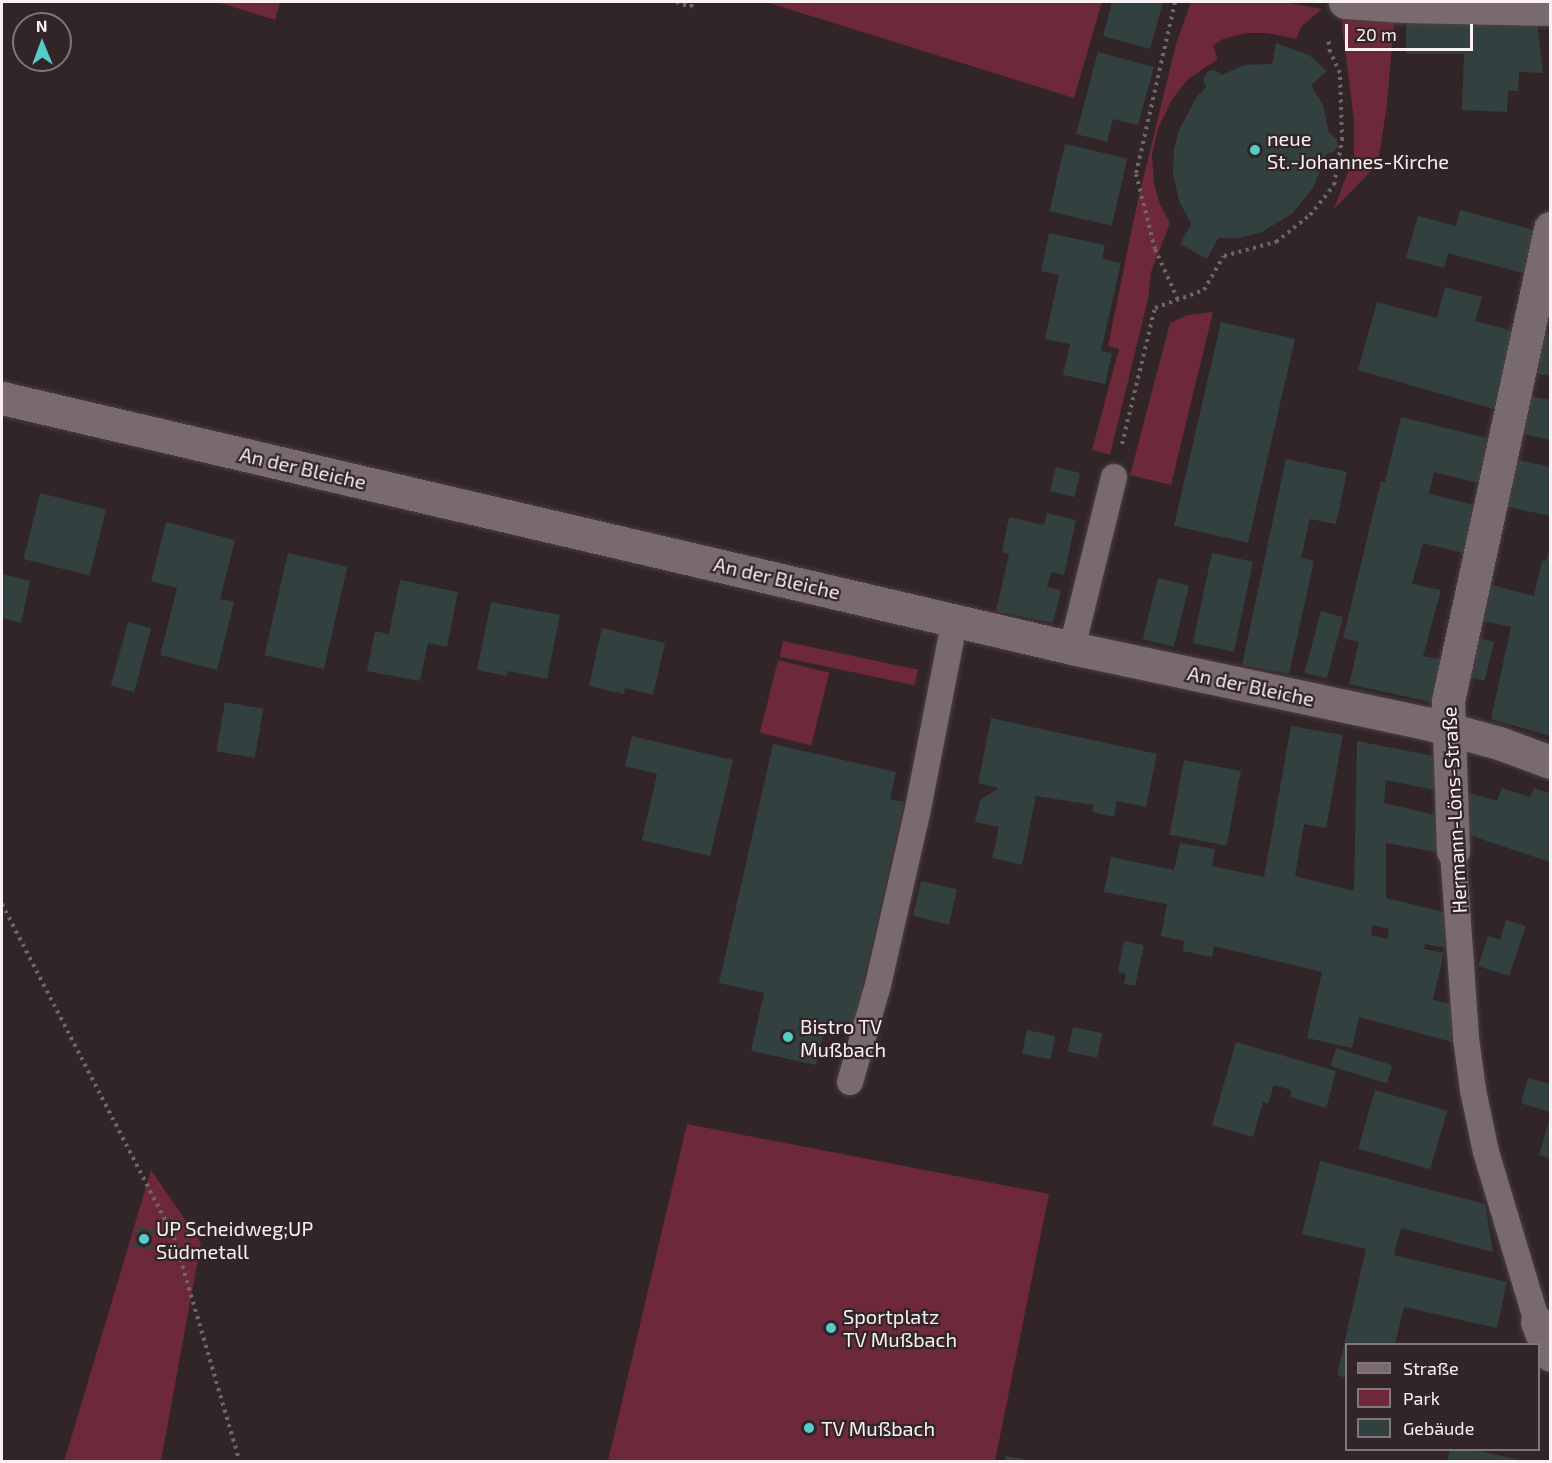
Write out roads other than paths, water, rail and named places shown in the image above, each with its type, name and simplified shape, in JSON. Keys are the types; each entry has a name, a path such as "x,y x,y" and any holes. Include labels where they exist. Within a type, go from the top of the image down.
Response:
{"main road":[{"path":"1345,2 1550,11 1550,2"},
{"name":"Hermann-Löns-Straße","path":"1454,851 1447,728 1451,682 1551,228"},
{"name":"An der Bleiche","path":"2,398 1072,648 1447,728 1551,762"},
{"name":"Hermann-Löns-Straße","path":"1537,1322 1551,1354"}],"lane":[{"path":"1072,648 1114,477"},
{"path":"850,1083 878,985 917,814 955,619"},
{"name":"Hermann-Löns-Straße","path":"1454,851 1467,1038 1473,1090 1486,1152 1537,1322"}],"place":[{"name":"neue St.-Johannes-Kirche","path":"1255,150"},
{"name":"Bistro TV Mußbach","path":"788,1037"},
{"name":"UP Scheidweg;UP Südmetall","path":"144,1239"},
{"name":"Sportplatz TV Mußbach","path":"831,1328"},
{"name":"TV Mußbach","path":"809,1428"}]}
